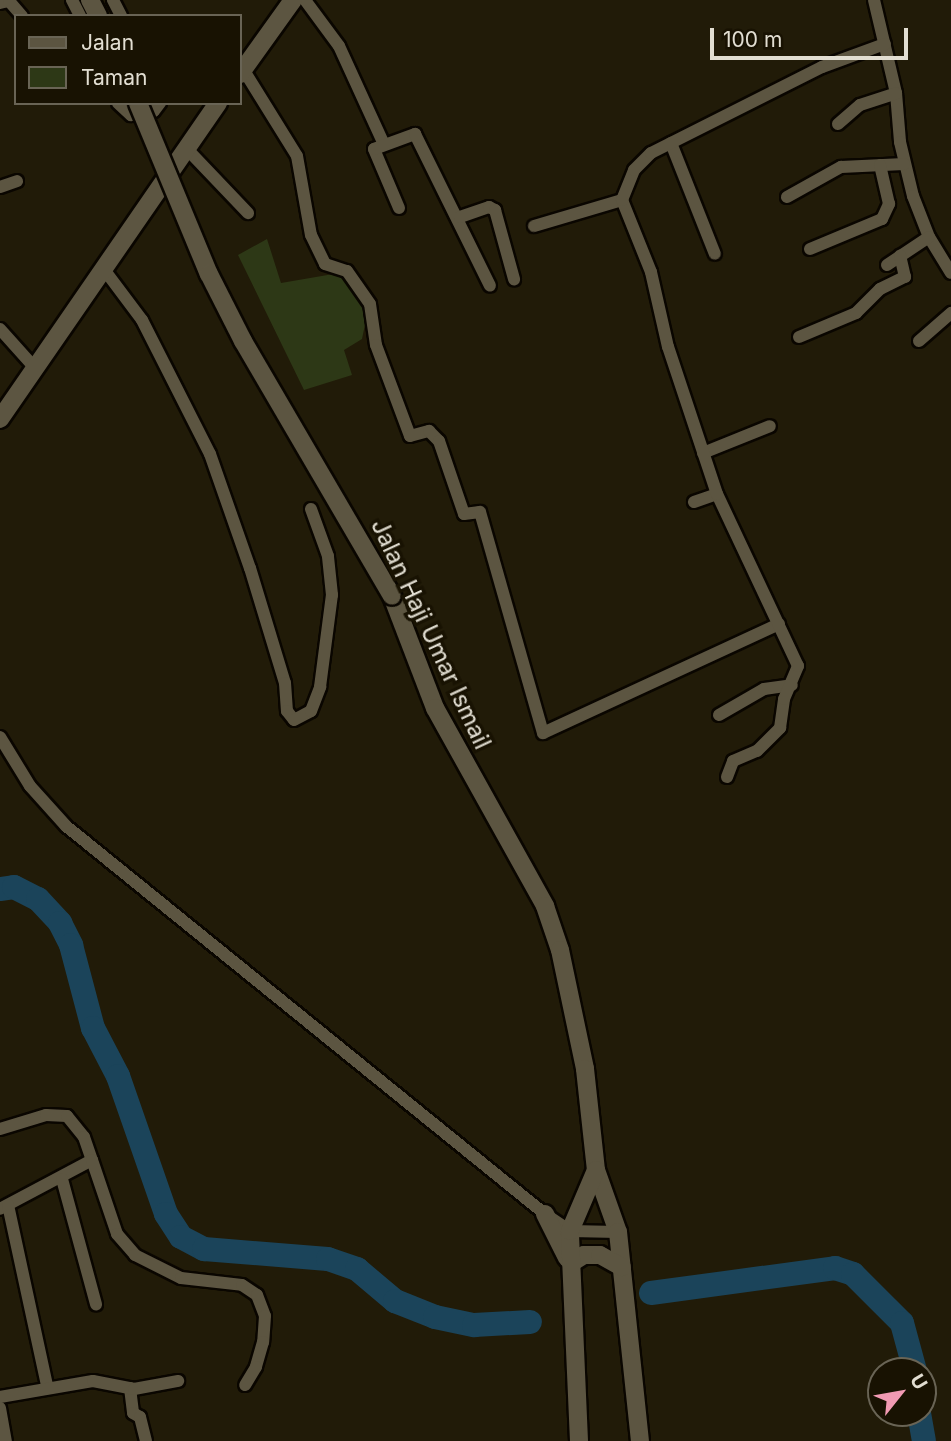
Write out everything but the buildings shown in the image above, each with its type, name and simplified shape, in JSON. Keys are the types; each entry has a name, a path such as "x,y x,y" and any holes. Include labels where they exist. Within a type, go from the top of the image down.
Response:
{"main road":[{"path":"242,71 293,0"},
{"name":"Jalan Haji Umar Ismail","path":"139,105 237,330 392,596 435,708 545,906 577,1020 596,1170 618,1232 640,1441"},
{"path":"0,419 217,105"},
{"path":"579,1441 572,1349 570,1231 596,1170"},
{"path":"545,1214 571,1270"},
{"path":"571,1270 584,1255 600,1255 622,1271"}],"street":[{"path":"305,0 333,36 383,142"},
{"path":"874,0 896,93 904,164 929,237 950,269"},
{"path":"0,3 9,1 20,14"},
{"path":"727,777 733,761 757,751 776,733 798,666 717,494 668,347 651,272 622,200 640,161 822,67 885,44"},
{"path":"242,71 297,156 311,235 326,264 347,271 370,304 376,345 410,436 429,431 439,441 464,514 480,512 542,733 779,624"},
{"path":"838,124 860,105 896,93"},
{"path":"120,105 131,115 154,111 158,105"},
{"path":"399,208 375,155 375,146 411,133 418,136 460,217 490,286"},
{"path":"671,143 715,254"},
{"path":"186,148 248,213"},
{"path":"787,197 841,167 904,164"},
{"path":"810,249 876,222 886,214 889,204 880,165"},
{"path":"0,187 17,181"},
{"path":"534,226 622,200"},
{"path":"460,217 489,207 495,210 514,279"},
{"path":"887,265 929,237"},
{"path":"799,337 856,313 880,289 905,277 900,256"},
{"path":"103,268 142,320 210,454 250,568 285,683 287,711 293,720 311,710 320,687 332,595 328,556 311,509"},
{"path":"919,341 951,313"},
{"path":"0,330 35,368"},
{"path":"703,453 770,426"},
{"path":"694,502 717,494"},
{"path":"719,715 764,689 793,685"},
{"path":"0,737 30,786 66,826 545,1214 570,1231 618,1232"},
{"path":"0,1129 46,1115 67,1116 84,1137 117,1234 135,1255 181,1278 242,1286 257,1294 265,1316 263,1342 256,1367 245,1385"},
{"path":"47,1387 4,1207 61,1179 92,1160"},
{"path":"61,1179 96,1304"},
{"path":"0,1397 47,1387 109,1381 130,1388 178,1381"},
{"path":"130,1388 133,1413 140,1417 146,1441"},
{"path":"0,1408 6,1441"}],"green space":[{"path":"267,239 281,283 345,272 368,310 362,339 344,350 352,375 304,390 238,255"}],"waterway":[{"path":"0,889 14,887 38,899 60,923 71,945 93,1028 118,1076 166,1214 181,1237 204,1249 328,1259 357,1269 395,1301 435,1317 474,1325 530,1322"},
{"path":"651,1293 835,1268 853,1274 902,1323 911,1357"},
{"path":"922,1427 924,1441"}]}
